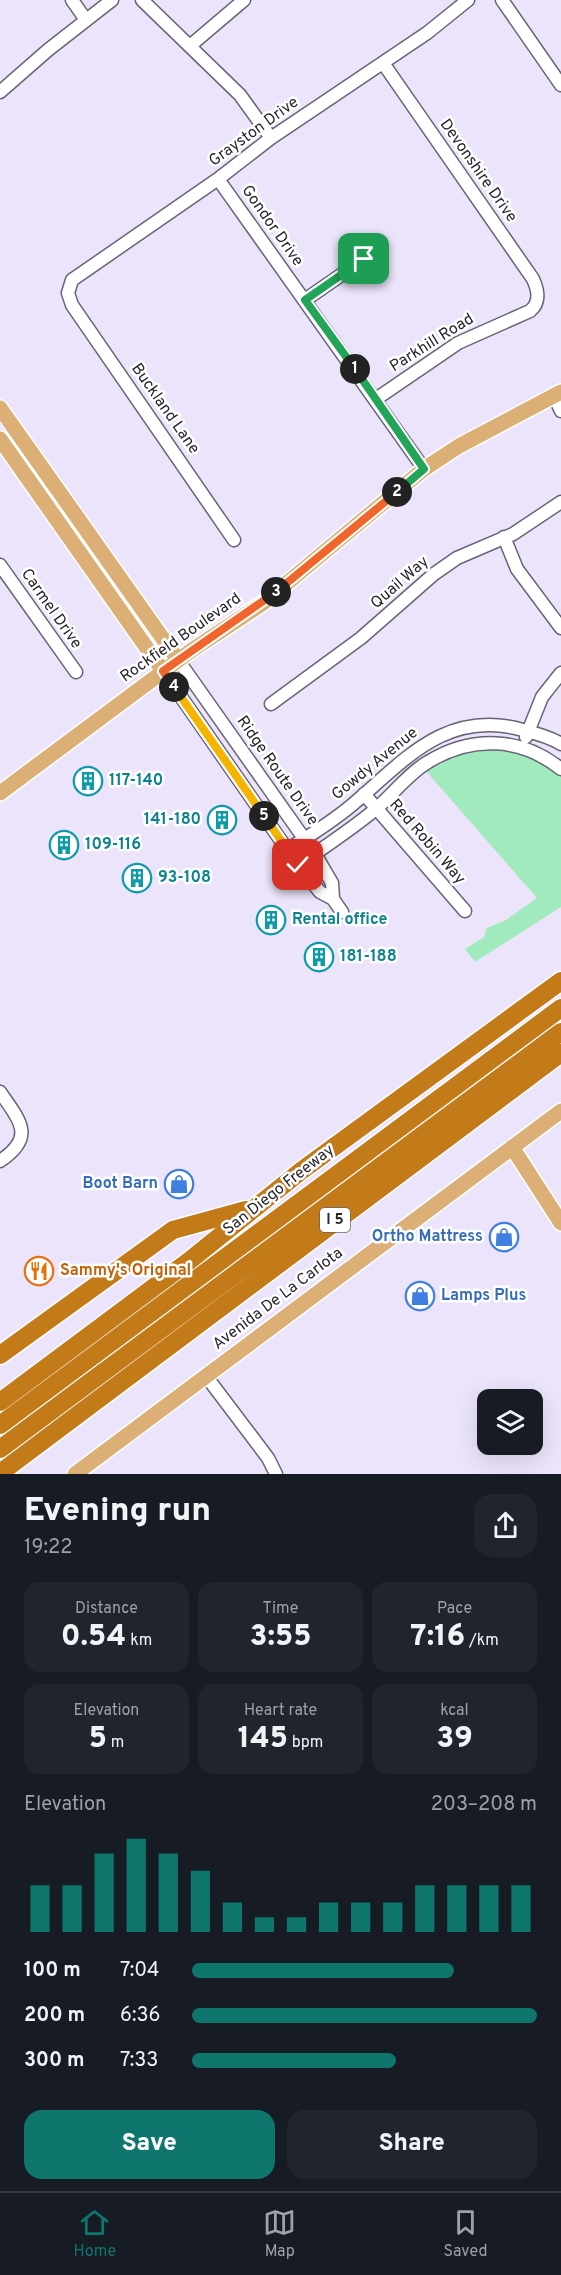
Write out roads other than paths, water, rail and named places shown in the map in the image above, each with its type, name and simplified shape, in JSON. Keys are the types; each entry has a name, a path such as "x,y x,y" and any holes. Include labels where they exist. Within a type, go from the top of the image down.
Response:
{"highway":[{"name":"San Diego Freeway","path":"0,1402 189,1261 253,1208 561,981"},
{"path":"0,1425 561,1008"},
{"path":"0,1449 561,1032"},
{"name":"I 5","path":"0,1473 561,1053"},
{"path":"0,1355 173,1230 253,1208"}],"main road":[{"name":"Rockfield Boulevard","path":"0,793 178,660 263,603 424,469 459,446 557,394"},
{"name":"Ridge Route Drive","path":"0,408 178,660"},
{"path":"0,439 163,671"},
{"name":"Avenida De La Carlota","path":"75,1474 561,1111"},
{"path":"512,1148 561,1223"}],"street":[{"path":"72,0 86,20"},
{"path":"0,92 112,0"},
{"path":"142,0 240,95 272,138"},
{"path":"191,45 244,0"},
{"name":"Grayston Drive","path":"69,297 68,288 77,275 383,63 468,0"},
{"path":"502,0 561,85"},
{"name":"Devonshire Drive","path":"383,63 533,279 538,291 537,302"},
{"name":"Gondor Drive","path":"218,178 424,469"},
{"path":"305,300 364,259"},
{"name":"Buckland Lane","path":"69,297 234,540"},
{"name":"Parkhill Road","path":"376,399 458,343 531,311 537,302"},
{"path":"557,394 561,411"},
{"name":"Quail Way","path":"271,704 361,639 442,569 479,546 504,537 561,502"},
{"path":"504,537 517,569 561,628"},
{"name":"Carmel Drive","path":"0,565 76,672"},
{"name":"Ridge Route Drive","path":"178,660 315,854 332,883 333,898"},
{"path":"163,671 298,865 320,892 333,898 342,912"},
{"path":"523,747 542,697 561,673"},
{"name":"Gowdy Avenue","path":"287,850 364,794 402,759 442,733 490,724 528,731 561,744"},
{"name":"Gowdy Avenue","path":"298,865 376,808 427,762 446,753 485,742 523,747 561,769"},
{"name":"Red Robin Way","path":"364,794 465,911"},
{"path":"0,1092 19,1118 22,1133 17,1147 0,1161"},
{"path":"206,1376 268,1458 276,1474"}],"place":[{"name":"117-140","path":"88,781"},
{"name":"141-180","path":"222,820"},
{"name":"109-116","path":"64,845"},
{"name":"93-108","path":"137,878"},
{"name":"Rental office","path":"271,920"},
{"name":"181-188","path":"319,957"},
{"name":"Boot Barn","path":"179,1184"},
{"name":"Ortho Mattress","path":"504,1237"},
{"name":"Sammy's Original","path":"39,1271"},
{"name":"Lamps Plus","path":"420,1296"}]}
